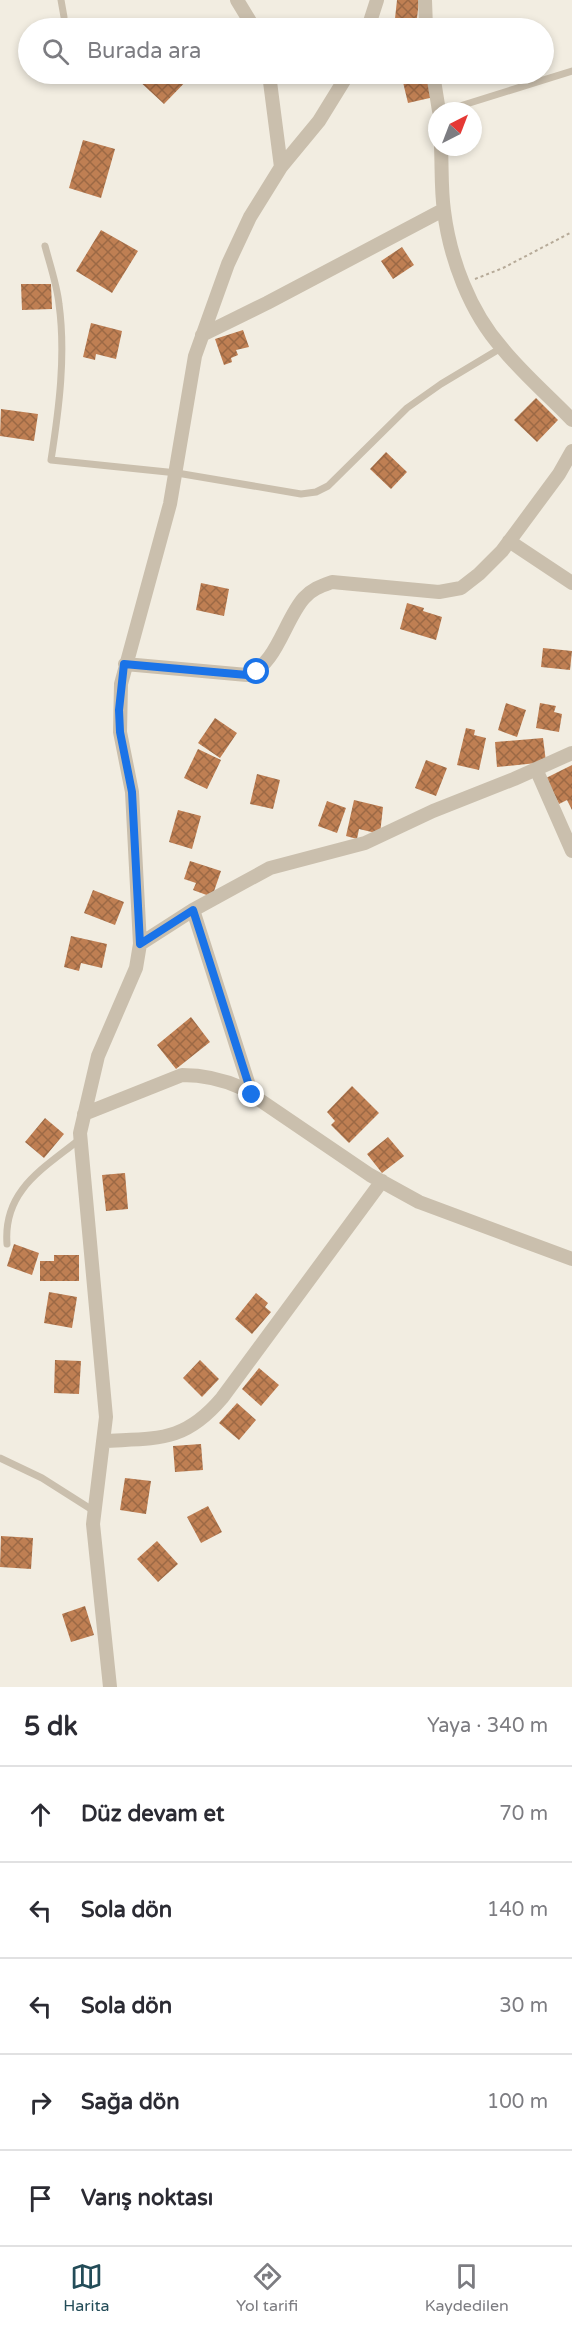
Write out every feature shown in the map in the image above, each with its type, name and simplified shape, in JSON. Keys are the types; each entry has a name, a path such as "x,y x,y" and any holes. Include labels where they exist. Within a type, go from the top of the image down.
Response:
{"street":[{"path":"237,0 248,18"},
{"path":"371,18 377,0"},
{"path":"424,0 425,18"},
{"path":"269,84 281,167"},
{"path":"110,1687 93,1524 106,1417 81,1139 84,1114 98,1056 136,968 140,944 132,792 120,732 119,701 124,664 163,532 177,473 195,356 202,335 240,237 281,167 320,120 342,84"},
{"path":"435,84 438,102"},
{"path":"441,156 443,210 449,239 464,284 501,348 572,420"},
{"path":"202,335 443,210"},
{"path":"124,664 247,675 257,672 269,657 304,598 318,587 332,582 439,592 461,588 479,574 509,542 559,474 572,451"},
{"path":"509,542 572,583"},
{"path":"140,944 193,910 270,868 365,843 433,811 536,770 572,753"},
{"path":"536,770 572,851"},
{"path":"193,910 252,1095"},
{"path":"84,1114 182,1075 221,1079 252,1095 382,1181 419,1202 572,1259"},
{"path":"103,1442 166,1438 188,1428 207,1415 222,1398 382,1181"}],"lane":[{"path":"61,0 64,17"},
{"path":"554,77 572,71"},
{"path":"473,102 530,84"},
{"path":"45,246 59,301 62,327 59,396 51,460 177,473 301,494 316,492 333,482 389,424 408,408 441,384 501,348"},
{"path":"7,1244 8,1216 22,1188 81,1139"},
{"path":"0,1458 42,1478 94,1511"}],"path":[{"path":"464,284 503,268 572,232"}],"building":[{"path":"397,0 419,0 417,18 395,18"},
{"path":"142,84 183,84 164,104"},
{"path":"403,84 431,84 434,97 408,103"},
{"path":"83,140 115,149 101,198 69,188"},
{"path":"101,230 138,251 112,293 76,271"},
{"path":"402,247 414,265 393,279 381,261"},
{"path":"21,284 51,284 52,309 22,310"},
{"path":"91,323 122,331 116,359 96,354 95,360 83,357"},
{"path":"243,330 249,347 236,350 238,355 231,358 232,362 224,365 215,339"},
{"path":"536,398 558,420 537,442 514,420"},
{"path":"1,409 38,414 34,441 0,436"},
{"path":"386,452 407,472 391,489 370,469"},
{"path":"201,583 229,589 224,616 196,610"},
{"path":"407,603 442,617 436,640 400,629"},
{"path":"543,648 572,651 570,670 541,667"},
{"path":"506,703 526,710 517,737 498,730"},
{"path":"540,703 556,706 554,712 562,714 559,732 536,728"},
{"path":"215,718 237,733 220,758 198,743"},
{"path":"466,728 475,730 474,735 486,738 479,770 457,765"},
{"path":"543,738 546,762 497,767 495,742"},
{"path":"198,749 221,760 207,789 184,778"},
{"path":"426,760 447,768 436,796 415,788"},
{"path":"572,765 572,810 567,800 559,804 546,778"},
{"path":"257,774 280,780 273,809 250,804"},
{"path":"354,800 383,807 380,834 359,829 357,839 346,836"},
{"path":"327,801 346,808 337,833 318,826"},
{"path":"178,810 201,816 192,849 169,842"},
{"path":"190,861 221,871 212,897 193,890 196,883 184,879"},
{"path":"93,890 124,902 115,925 84,913"},
{"path":"71,936 107,944 102,968 81,963 79,971 64,967"},
{"path":"191,1017 210,1042 176,1069 157,1045"},
{"path":"352,1086 379,1113 349,1143 331,1125 335,1121 327,1112"},
{"path":"45,1118 64,1134 44,1158 25,1142"},
{"path":"388,1137 404,1156 382,1173 367,1154"},
{"path":"125,1173 128,1209 106,1211 102,1175"},
{"path":"14,1244 39,1253 32,1275 7,1266"},
{"path":"54,1255 79,1255 79,1281 40,1281 40,1261 54,1261"},
{"path":"49,1292 77,1297 72,1328 44,1323"},
{"path":"256,1293 268,1303 265,1307 271,1312 252,1334 235,1319"},
{"path":"55,1360 81,1361 79,1394 54,1393"},
{"path":"200,1360 219,1379 202,1397 183,1378"},
{"path":"259,1368 279,1385 261,1406 242,1389"},
{"path":"237,1403 256,1420 239,1440 219,1423"},
{"path":"201,1444 203,1470 175,1472 173,1446"},
{"path":"125,1478 151,1481 146,1514 120,1510"},
{"path":"208,1506 222,1532 201,1543 187,1517"},
{"path":"1,1536 33,1538 31,1569 0,1567"},
{"path":"157,1541 178,1564 158,1582 137,1559"},
{"path":"85,1606 94,1635 71,1642 62,1614"}],"route":[{"path":"252,1095 193,910 140,944 132,792 122,750 119,710 124,664 247,675 257,672"}]}
